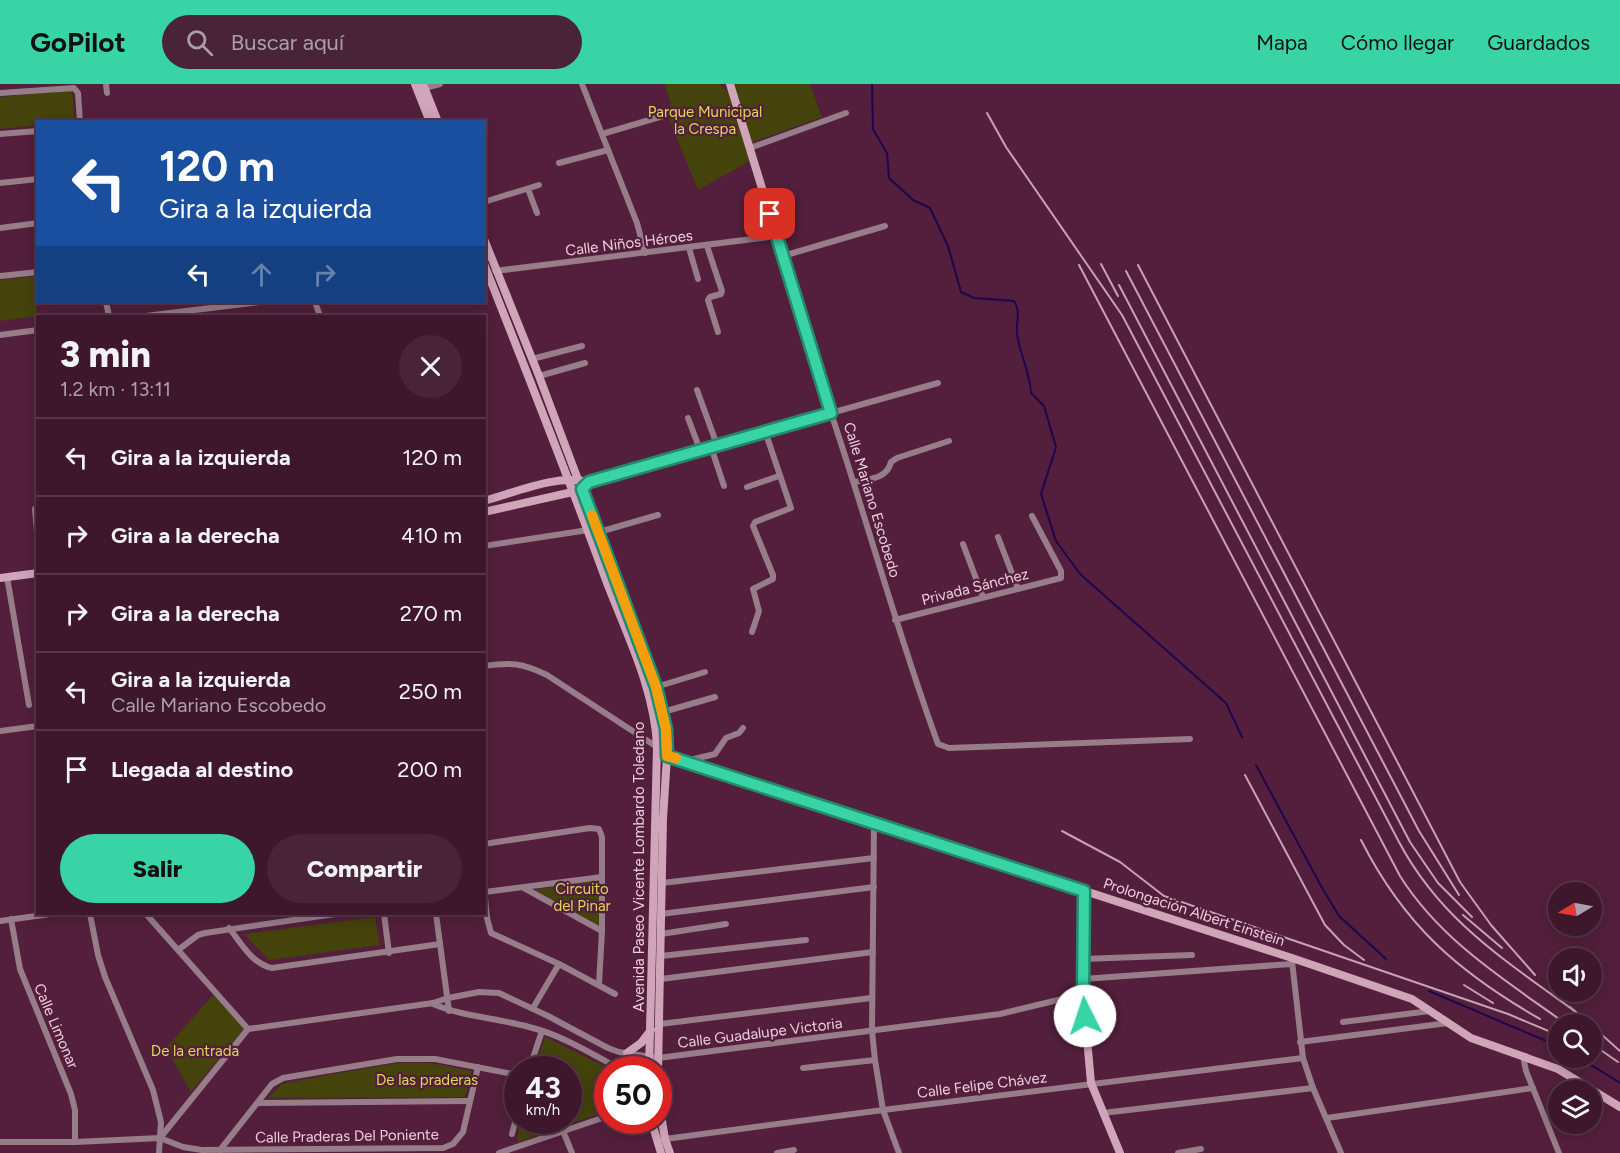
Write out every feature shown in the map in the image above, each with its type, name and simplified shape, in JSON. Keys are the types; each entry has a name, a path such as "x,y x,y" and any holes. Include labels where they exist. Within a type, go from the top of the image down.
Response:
{"main road":[{"path":"415,84 429,120"},
{"name":"Calle Mariano Escobedo","path":"729,84 831,413"},
{"path":"424,86 437,120"},
{"name":"Avenida Paseo Vicente Lombardo Toledano","path":"486,254 488,270 578,490 599,532 663,712 667,756 661,915 660,1024 654,1056"},
{"name":"Avenida Paseo Vicente Lombardo Toledano","path":"488,270 539,376 574,480"},
{"path":"486,513 578,490 589,482 831,413"},
{"path":"486,500 545,484 574,480 589,482"},
{"name":"Avenida Paseo Vicente Lombardo Toledano","path":"578,490 588,530 651,701 656,727 651,1030 654,1056"},
{"path":"3,577 36,573"},
{"name":"Prolongación Albert Einstein","path":"657,747 667,756 1412,999 1471,1038 1558,1069 1620,1107"},
{"path":"1084,891 1083,994 1091,1083 1120,1153"},
{"path":"627,1053 641,1043 651,1030"},
{"path":"655,1134 661,1153"},
{"path":"664,1134 670,1153"}],"street":[{"path":"106,84 107,93"},
{"path":"424,86 440,84"},
{"path":"582,84 637,224 645,253"},
{"path":"0,93 70,87 76,89 80,120"},
{"path":"750,148 846,113"},
{"path":"602,134 663,116"},
{"path":"0,134 36,131"},
{"path":"559,162 608,150"},
{"path":"0,183 36,179"},
{"path":"486,201 539,185"},
{"path":"528,189 537,213"},
{"path":"0,228 36,224"},
{"path":"783,256 885,226"},
{"name":"Calle Niños Héroes","path":"488,270 777,236"},
{"path":"706,246 722,291 721,294 708,300 718,332"},
{"path":"689,248 698,279"},
{"path":"0,276 36,272"},
{"path":"155,315 251,303"},
{"path":"0,335 36,330"},
{"path":"532,359 582,346"},
{"path":"539,376 585,363"},
{"path":"831,413 939,383"},
{"path":"697,390 724,486"},
{"name":"Calle Mariano Escobedo","path":"831,413 895,620 938,744 949,748 1190,738"},
{"path":"688,418 700,450"},
{"path":"752,632 759,614 753,589 773,579 753,526 755,522 791,508 765,432"},
{"path":"854,482 886,474 891,462 897,458 949,441"},
{"path":"747,487 779,476"},
{"path":"35,509 36,520"},
{"path":"599,532 658,515"},
{"name":"Privada Sánchez","path":"895,620 1061,578 1061,571 1032,516"},
{"path":"486,546 588,530"},
{"path":"998,537 1018,589"},
{"path":"963,544 984,597"},
{"path":"3,577 29,705"},
{"name":"Prolongación Albert Einstein","path":"486,666 506,663 528,666 546,675 657,747"},
{"path":"656,687 705,672"},
{"path":"663,712 715,697"},
{"path":"0,731 36,726"},
{"path":"685,761 715,754 726,738 739,733 743,728"},
{"path":"874,822 871,998 874,1060 883,1110 899,1153"},
{"path":"486,844 590,828 597,828 601,832 602,931 599,984"},
{"path":"662,883 874,858"},
{"path":"486,892 602,877"},
{"path":"661,915 874,887"},
{"path":"524,888 602,931"},
{"path":"486,903 488,926 496,937 514,942 615,994"},
{"path":"0,921 44,915"},
{"path":"90,915 105,977 153,1090 161,1122 159,1153"},
{"path":"0,1142 75,1142 160,1138 248,1029 147,915"},
{"path":"178,950 198,935 229,928 327,915"},
{"path":"384,915 388,953"},
{"path":"436,915 449,1011"},
{"name":"Calle Limonar","path":"11,920 20,969 71,1094 75,1110 75,1142"},
{"path":"661,934 726,924"},
{"path":"229,928 258,962 264,967 272,968 440,944"},
{"path":"661,956 806,940"},
{"path":"661,979 873,952"},
{"path":"1083,959 1192,955"},
{"path":"1083,979 1292,961 1303,1058 1313,1088 1341,1153"},
{"path":"533,1008 559,964"},
{"name":"Calle Guadalupe Victoria","path":"248,1029 433,1003 448,998 489,992 499,993 533,1008 608,1048 647,1056"},
{"name":"Calle Guadalupe Victoria","path":"662,1056 1000,1014 1083,994"},
{"path":"660,1024 871,998"},
{"path":"433,1003 449,1011 516,1023 542,1031 594,1056"},
{"path":"1342,1022 1430,1011"},
{"path":"1300,1042 1448,1023"},
{"path":"563,1040 568,1028"},
{"path":"534,1056 542,1031"},
{"path":"1526,1056 1525,1067 1559,1153"},
{"path":"220,1150 272,1084 283,1078 397,1059 416,1058 435,1059 504,1072"},
{"name":"Calle Felipe Chávez","path":"665,1139 1091,1083 1303,1058"},
{"path":"803,1068 874,1060"},
{"name":"Calle Praderas Del Poniente","path":"160,1138 183,1147 220,1150 443,1148 459,1139 478,1067"},
{"path":"1103,1113 1313,1088"},
{"path":"1327,1118 1533,1088"},
{"path":"258,1103 469,1101"},
{"path":"499,1153 515,1150 555,1134"},
{"path":"564,1134 572,1153"},
{"path":"1178,1153 1201,1149"},
{"path":"777,1153 794,1150"}],"green space":[{"name":"Parque Municipal la Crespa","path":"664,84 720,84 733,96 750,161 698,190 667,114 671,103"},
{"name":"Parque Municipal la Crespa","path":"730,84 810,84 822,117 754,141 750,146"},
{"path":"72,90 75,120 36,120 36,125 0,129 0,97"},
{"path":"34,276 36,316 0,321 0,280"},
{"name":"Circuito del Pinar","path":"599,879 599,926 535,890"},
{"path":"375,917 380,945 269,960 244,934"},
{"name":"De la entrada","path":"213,995 246,1026 191,1092 166,1048"},
{"path":"545,1037 594,1061 594,1116 582,1120 582,1056 538,1056"},
{"name":"De las praderas","path":"398,1063 429,1063 472,1071 465,1097 268,1098 282,1084"},
{"path":"518,1134 541,1134 518,1142"}],"waterway":[{"path":"872,84 873,129 887,153 889,178 913,200 930,208 948,246 961,292 974,298 1014,301 1016,305 1018,340 1029,377 1031,393 1044,406 1056,447 1041,494 1056,541 1080,574 1226,703 1242,737"},
{"path":"1256,765 1339,916 1386,959"},
{"path":"1429,991 1548,1042"},
{"path":"1596,1068 1620,1083"}],"railway":[{"path":"987,113 1006,147 1122,315 1399,842 1416,870 1435,895 1477,938 1576,1012"},
{"path":"1101,264 1118,296"},
{"path":"1079,265 1400,876 1416,899 1454,940 1497,975 1552,1014"},
{"path":"1138,265 1460,882 1491,925 1535,975"},
{"path":"1126,271 1419,831 1459,895"},
{"path":"1119,285 1410,842 1438,883 1472,917"},
{"path":"1245,775 1325,925 1344,945 1364,960"},
{"path":"1062,831 1120,862 1164,896 1508,1014 1548,1031"},
{"path":"1361,840 1396,897 1436,944 1483,983 1540,1019"},
{"path":"1463,915 1502,948"},
{"path":"1464,985 1493,1003"},
{"path":"1570,1007 1578,1014"},
{"path":"1602,1035 1620,1051"},
{"path":"1602,1051 1618,1062"}],"slow traffic":[{"path":"592,515 656,687 666,729 667,756 676,758"}],"route":[{"path":"770,214 831,413 589,482 582,489 656,687 666,729 667,756 1084,891 1083,994 1085,1016"}]}
